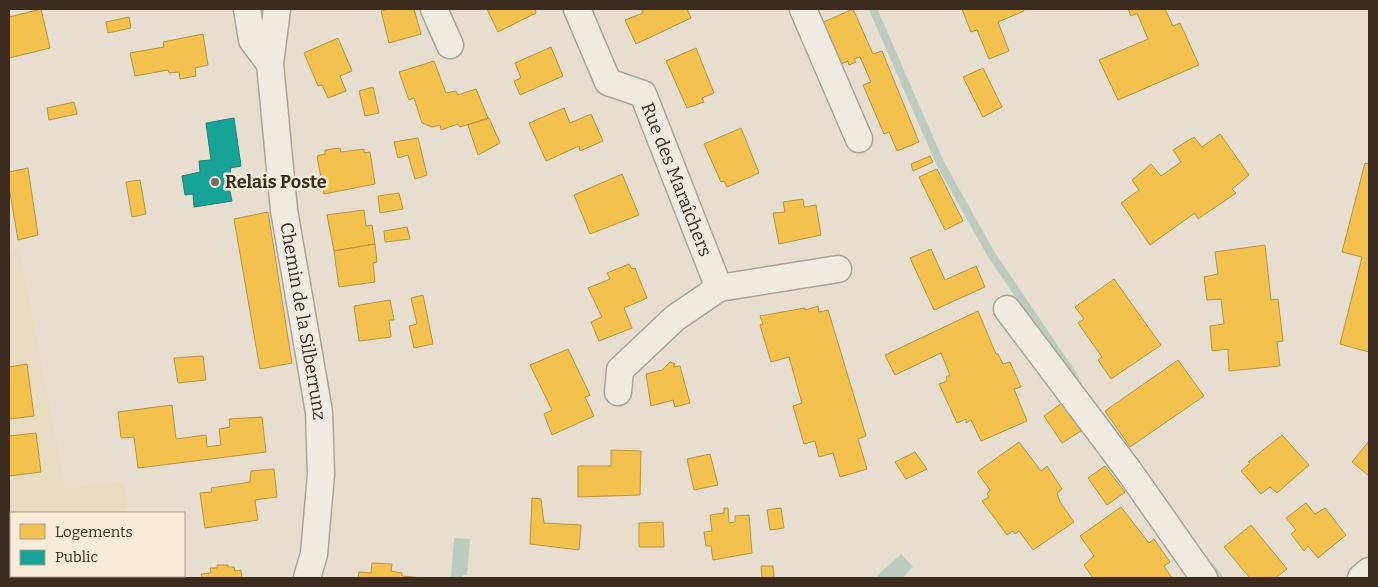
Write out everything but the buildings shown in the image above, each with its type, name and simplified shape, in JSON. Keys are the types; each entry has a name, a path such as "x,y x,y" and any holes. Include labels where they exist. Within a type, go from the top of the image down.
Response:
{"street":[{"path":"247,9 252,40 270,64"},
{"name":"Chemin de la Silberrunz","path":"277,9 270,64 284,210 319,412 321,474 314,554 307,578"},
{"path":"434,9 450,45"},
{"name":"Rue des Maraîchers","path":"578,9 608,82 643,94 720,288"},
{"path":"803,9 858,139"},
{"path":"618,392 620,370 675,318 720,288 838,269"},
{"path":"1007,309 1129,471 1204,578"},
{"path":"1362,578 1369,571"}],"shaded area":[{"path":"19,248 65,487 123,482 128,512 10,512 10,577 137,578 9,578 9,250"},
{"path":"454,538 470,539 467,575 463,575 462,578 451,578"},
{"path":"901,554 913,567 902,578 879,578 877,576"}],"waterway":[{"path":"873,9 940,163 991,254 1075,378"},
{"path":"1210,566 1219,578"}],"place":[{"name":"Relais Poste","path":"215,182"}]}
